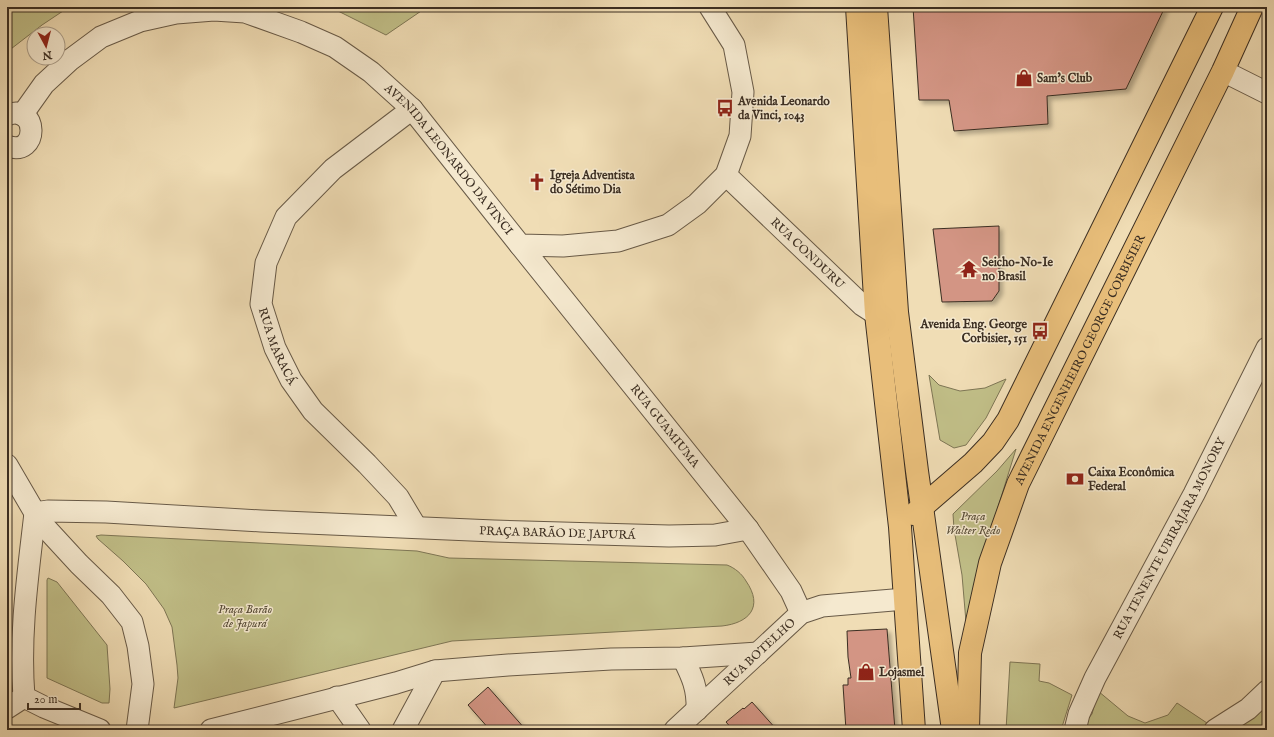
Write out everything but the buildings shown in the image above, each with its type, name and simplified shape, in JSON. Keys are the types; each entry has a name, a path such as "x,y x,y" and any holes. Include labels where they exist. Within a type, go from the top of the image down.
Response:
{"main road":[{"path":"857,7 887,313 923,505 953,730"},
{"path":"876,7 887,313 914,730"},
{"path":"900,527 923,505 973,463 993,442 1008,420 1212,7"},
{"name":"AVENIDA ENGENHEIRO GEORGE CORBISIER","path":"968,730 970,653 990,563 1018,484 1223,71 1252,7"}],"street":[{"name":"AVENIDA LEONARDO DA VINCI","path":"15,115 44,84 70,60 101,37 140,21 176,13 214,10 246,10 335,46 371,72 412,109 520,245 563,246 618,240 668,225 697,204 726,175 740,136 743,92 734,45 710,7"},
{"path":"1223,71 1267,93"},
{"name":"RUA MARACÁ","path":"412,109 333,169 286,217 266,263 261,304 275,348 291,380 313,411 398,497 416,527"},
{"path":"7,148 20,148 32,135 31,123 27,118 15,115"},
{"name":"RUA CONDURU","path":"726,175 862,305 887,313"},
{"name":"RUA GUAMIUMA","path":"520,245 748,529 791,591 801,613"},
{"name":"RUA TENENTE UBIRAJARA MONORY","path":"1075,730 1079,714 1095,678 1194,494 1267,348"},
{"path":"7,465 44,526 79,564 111,595 132,622 138,646 143,684 136,730"},
{"name":"PRAÇA BARÃO DE JAPURÁ","path":"35,513 48,511 106,512 261,521 494,531 669,536 715,535 748,529"},
{"path":"24,697 22,670 25,603 35,513"},
{"name":"RUA BOTELHO","path":"675,730 801,613 822,606 905,599"},
{"path":"211,730 396,683 435,671 611,659 683,658 758,653"},
{"path":"683,658 695,685 697,710"},
{"path":"403,730 435,671"},
{"path":"1215,730 1248,709 1267,691"},
{"path":"7,708 24,697"},
{"path":"24,697 44,707 100,730"},
{"path":"337,697 360,730"}],"green space":[{"path":"7,7 69,7 41,26 26,26 26,37 7,52"},
{"path":"330,7 427,7 386,35"},
{"path":"929,375 939,385 960,391 985,388 1006,379 986,418 966,445 954,448 940,440"},
{"name":"Praça Walter Redo","path":"1016,449 982,559 966,622 962,575 954,529 953,514 997,471"},
{"name":"Praça Barão de Japurá","path":"101,535 417,551 449,558 727,565 744,578 754,599 751,612 746,617 732,624 722,626 452,641 174,708 178,678 172,627 164,609 146,584 96,536"},
{"path":"48,578 57,582 107,645 110,689 109,703 102,703 47,678"},
{"path":"1010,662 1040,664 1039,681 1049,683 1072,695 1062,730 1006,730"},
{"path":"1267,688 1267,730 1226,730"},
{"path":"1098,691 1128,716 1145,723 1168,715 1177,703 1210,725 1199,730 1083,730 1084,724 1092,714"}],"place":[{"name":"Sam's Club","path":"1024,78"},
{"name":"Avenida Leonardo da Vinci, 1043","path":"725,108"},
{"name":"Igreja Adventista do Sétimo Dia","path":"537,182"},
{"name":"Seicho-No-Ie no Brasil","path":"969,269"},
{"name":"Avenida Eng. George Corbisier, 151","path":"1040,331"},
{"name":"Caixa Econômica Federal","path":"1075,479"},
{"name":"Lojasmel","path":"866,672"}]}
